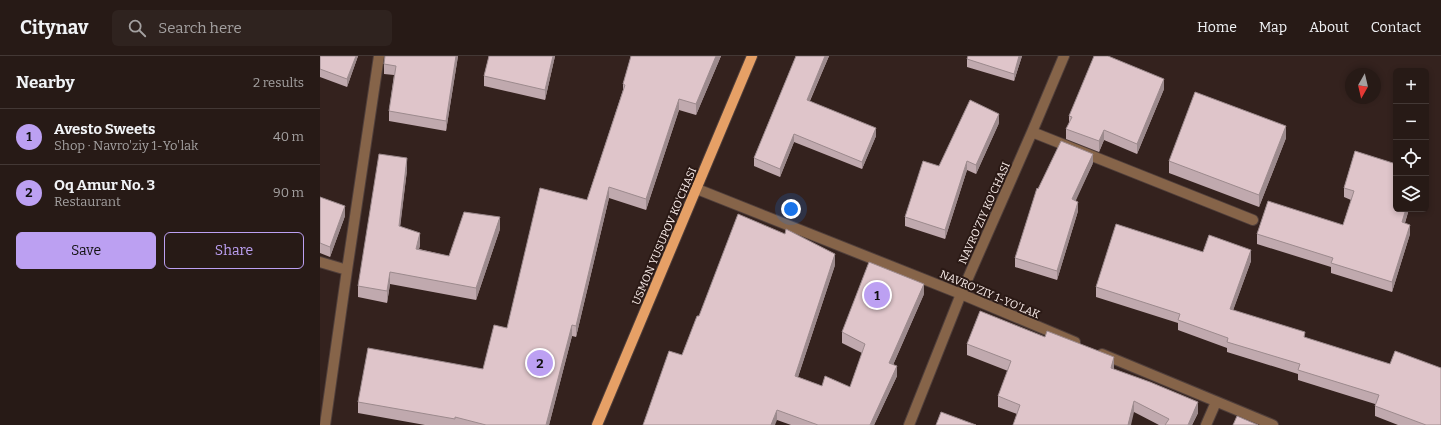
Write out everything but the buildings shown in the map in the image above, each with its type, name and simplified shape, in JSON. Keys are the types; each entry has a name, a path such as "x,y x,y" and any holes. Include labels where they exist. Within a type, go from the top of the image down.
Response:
{"main road":[{"name":"USMON YUSUPOV KO'CHASI","path":"597,425 752,56"}],"street":[{"path":"325,425 379,56"},
{"name":"NAVRO'ZIY KO'CHASI","path":"909,425 961,294 1064,56"},
{"path":"1032,132 1253,220"},
{"name":"NAVRO'ZIY 1-YO'LAK","path":"697,189 961,294 1273,425"},
{"path":"320,262 347,270"},
{"path":"1206,425 1216,402"}],"place":[{"name":"Avesto Sweets","path":"877,295"},
{"name":"Oq Amur No. 3","path":"540,363"}]}
